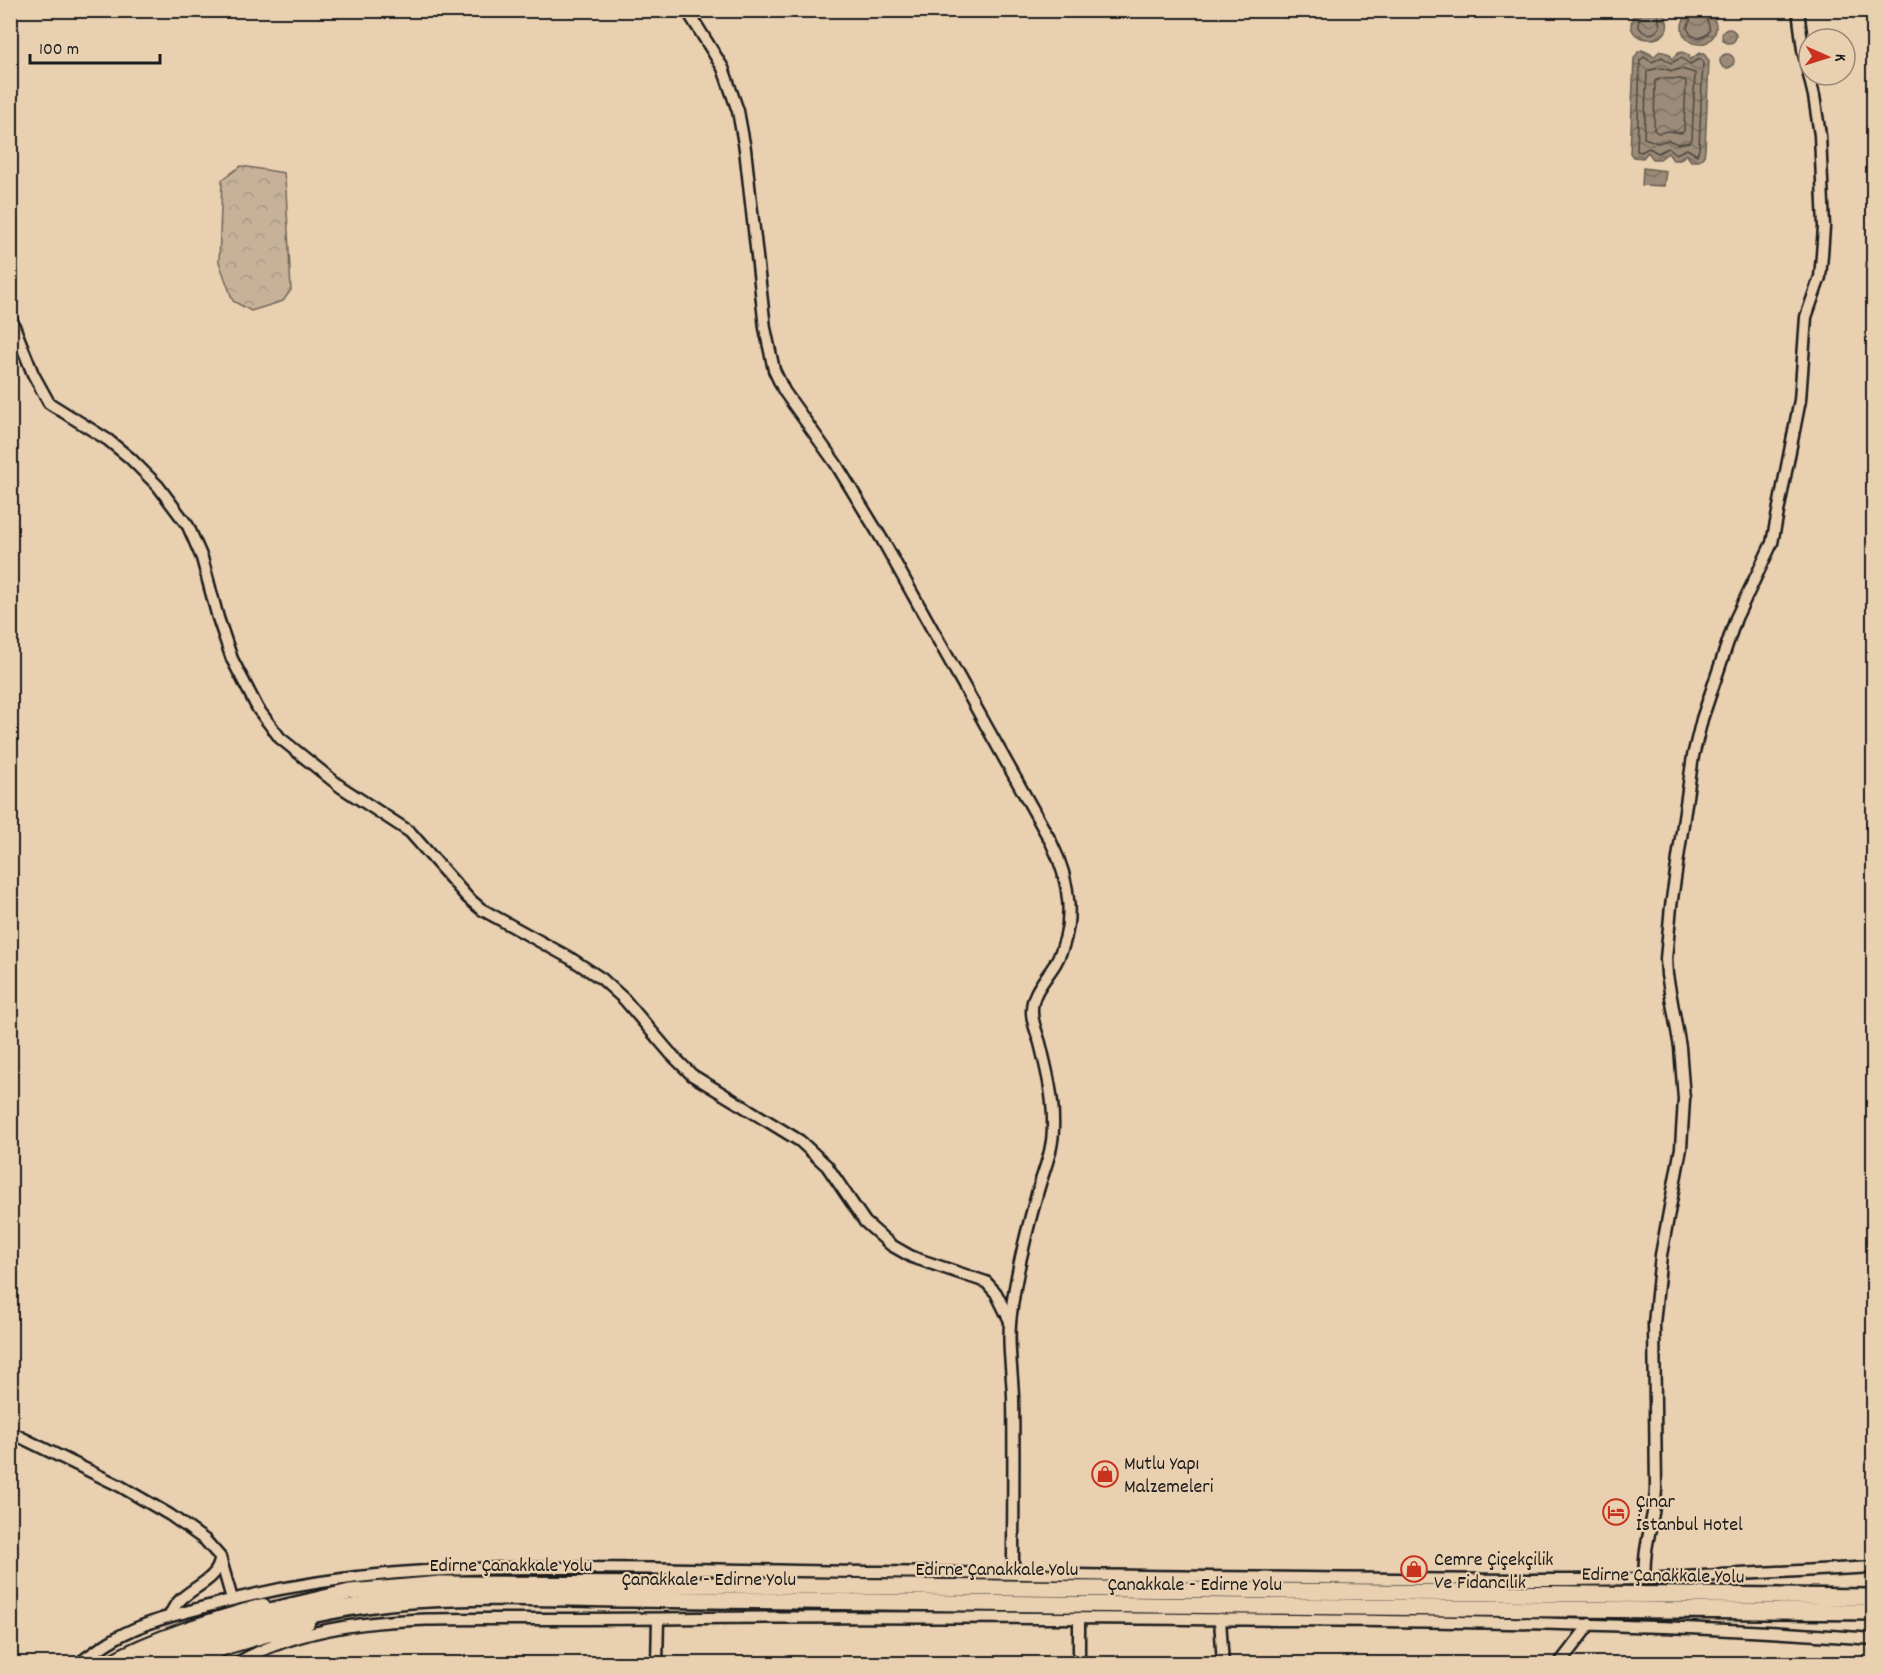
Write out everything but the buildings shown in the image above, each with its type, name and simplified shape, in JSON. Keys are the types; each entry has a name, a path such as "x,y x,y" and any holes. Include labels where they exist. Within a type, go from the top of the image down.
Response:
{"highway":[{"name":"Edirne Çanakkale Yolu","path":"133,1664 182,1641 270,1611 352,1599 419,1585 952,1589 1100,1582 1571,1587 1874,1597"},
{"name":"Çanakkale - Edirne Yolu","path":"165,1664 246,1633 300,1618 352,1599 538,1598 1874,1612"}],"main road":[{"path":"107,1664 146,1646 231,1615 324,1591 352,1599 341,1613 225,1647 188,1664"}],"street":[{"path":"687,10 723,68 738,111 745,149 765,328 769,351 779,382 800,417 836,464 883,541 1051,842 1063,870 1068,902 1066,931 1059,955 1035,996 1032,1013 1052,1098 1052,1143 1027,1229 1010,1321 1013,1396 1013,1573"},
{"path":"1645,1579 1643,1563 1656,1498 1654,1324 1661,1255 1677,1172 1683,1125 1683,1066 1666,959 1671,906 1693,756 1702,719 1737,618 1772,543 1800,400 1806,317 1816,290 1822,255 1823,204 1819,126 1803,50 1798,10"},
{"path":"10,316 36,380 49,403 108,440 130,458 158,486 183,520 202,558 226,644 238,674 258,709 280,738 341,787 410,832 467,897 481,909 570,958 602,979 624,999 671,1054 692,1074 800,1140 827,1166 865,1222 891,1245 912,1257 986,1282 996,1293 1010,1321"},
{"path":"10,1432 95,1473 158,1507 205,1540 220,1557 232,1599"},
{"path":"170,1616 175,1603 216,1571 220,1557"},
{"path":"1571,1587 1645,1579 1874,1567"},
{"path":"78,1664 116,1638 170,1616 232,1599 318,1582 385,1573 446,1569 664,1568 1013,1573 1100,1582"},
{"path":"885,1588 897,1572"},
{"path":"952,1589 967,1573"},
{"path":"235,1664 285,1640 322,1630 359,1625 469,1619 852,1616 1590,1624 1874,1639"},
{"path":"1079,1618 1079,1664"},
{"path":"657,1664 658,1619"},
{"path":"1220,1619 1223,1664"},
{"path":"1559,1664 1590,1624"}],"green space":[{"path":"241,166 284,173 286,190 291,290 283,301 251,311 233,301 219,262 222,180"}],"water":[{"path":"1637,10 1662,11 1667,23 1665,32 1649,39 1633,32 1631,23"},
{"path":"1699,10 1711,15 1716,27 1711,39 1699,44 1687,39 1682,27 1687,15"},
{"path":"1726,29 1732,29 1736,36 1732,43 1726,43 1722,39 1722,33"},
{"path":"1642,50 1653,57 1660,51 1670,54 1672,59 1682,52 1689,55 1690,60 1699,53 1704,54 1709,61 1705,150 1704,156 1699,161 1691,161 1686,154 1680,160 1673,160 1668,153 1660,159 1653,159 1648,152 1643,158 1633,157 1630,153 1634,59"},
{"path":"1724,54 1730,54 1734,61 1730,68 1724,68 1720,64 1720,58"},
{"path":"1643,168 1666,171 1664,186 1642,185"}],"place":[{"name":"Mutlu Yapı Malzemeleri","path":"1105,1474"},
{"name":"Çınar İstanbul Hotel","path":"1616,1512"},
{"name":"Cemre Çiçekçilik Ve Fidancılık","path":"1414,1569"}]}
